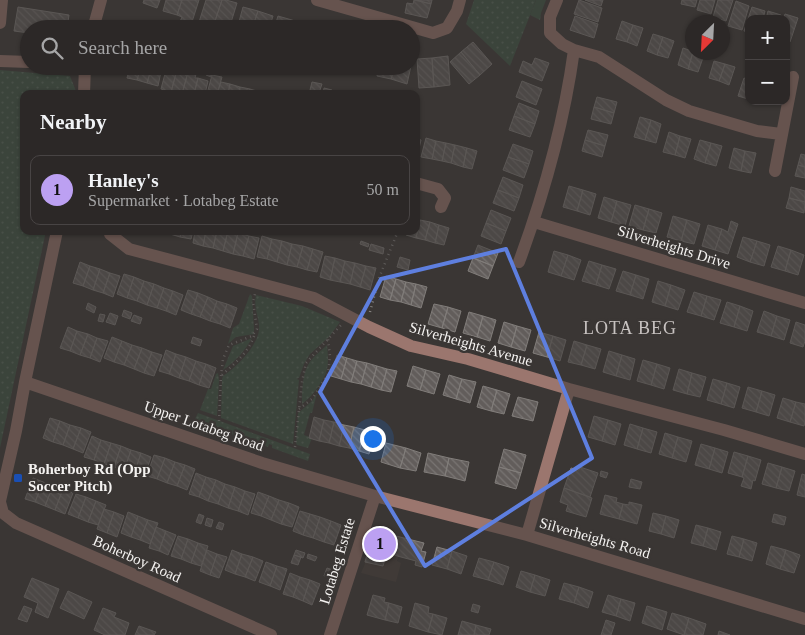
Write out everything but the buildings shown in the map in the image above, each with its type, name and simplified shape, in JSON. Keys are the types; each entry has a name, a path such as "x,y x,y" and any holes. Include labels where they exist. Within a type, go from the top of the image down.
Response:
{"street":[{"path":"0,23 2,0"},
{"path":"95,20 101,0"},
{"path":"317,0 387,20"},
{"path":"420,29 433,33 447,28 458,11 460,0"},
{"path":"557,0 550,17 550,33 562,44 574,50 599,57 666,100 689,111 757,131 781,134"},
{"path":"519,262 534,222 552,158 571,73 574,50"},
{"path":"0,60 20,61"},
{"path":"84,90 85,75"},
{"path":"775,171 793,77"},
{"path":"420,184 438,189 444,198 442,207"},
{"name":"Silverheights Drive","path":"534,222 805,303"},
{"name":"Boherboy Road","path":"56,235 25,382 1,510 16,523 270,635"},
{"name":"Silverheights Avenue","path":"111,235 129,249 314,298 369,327 411,346 468,359 805,454"},
{"name":"Upper Lotabeg Road","path":"25,382 262,463 375,496"},
{"path":"527,535 569,389"},
{"name":"Silverheights Road","path":"375,496 527,535 805,619"},
{"name":"Lotabeg Estate","path":"330,635 375,496"}],"path":[{"path":"369,327 379,278 396,235"},
{"path":"221,376 242,357 252,342 257,329 253,302 257,283"},
{"path":"295,447 306,363 349,316"},
{"path":"219,421 223,359 230,345 252,336 257,329"},
{"path":"299,409 312,399 328,374 330,356 328,339"}],"highlighted area":[{"path":"506,249 592,458 425,566 320,392 381,279"}],"shaded area":[{"path":"377,531 392,535 387,553 398,557 397,561 401,563 396,582 361,573 373,532"}],"green space":[{"path":"474,0 536,0 510,66 466,24"},
{"path":"536,0 546,0 540,20 530,15"},
{"path":"0,70 20,72 20,75 70,76 76,90 20,90 20,235 45,235 0,448"},
{"path":"250,294 252,296 254,334 236,337 228,344 233,328 239,324"},
{"path":"256,295 302,306 340,322 329,337 310,354 297,379 299,380 293,444 221,418 223,376 250,350 259,330 255,305"},
{"path":"252,338 239,356 223,370 233,346"},
{"path":"327,345 328,363 326,373 316,390 302,404 306,369 312,359"},
{"path":"218,373 217,416 200,410 208,389 211,389"},
{"path":"317,393 304,435 312,438 308,448 296,443 298,413 312,401"},
{"path":"198,413 310,454 308,461 272,448 272,445 269,444 268,447 194,421"}],"place":[{"name":"Boherboy Rd (Opp Soccer Pitch)","path":"18,478"},
{"name":"Hanley's","path":"380,544"}],"district":[{"name":"LOTA BEG","path":"630,328"}]}
